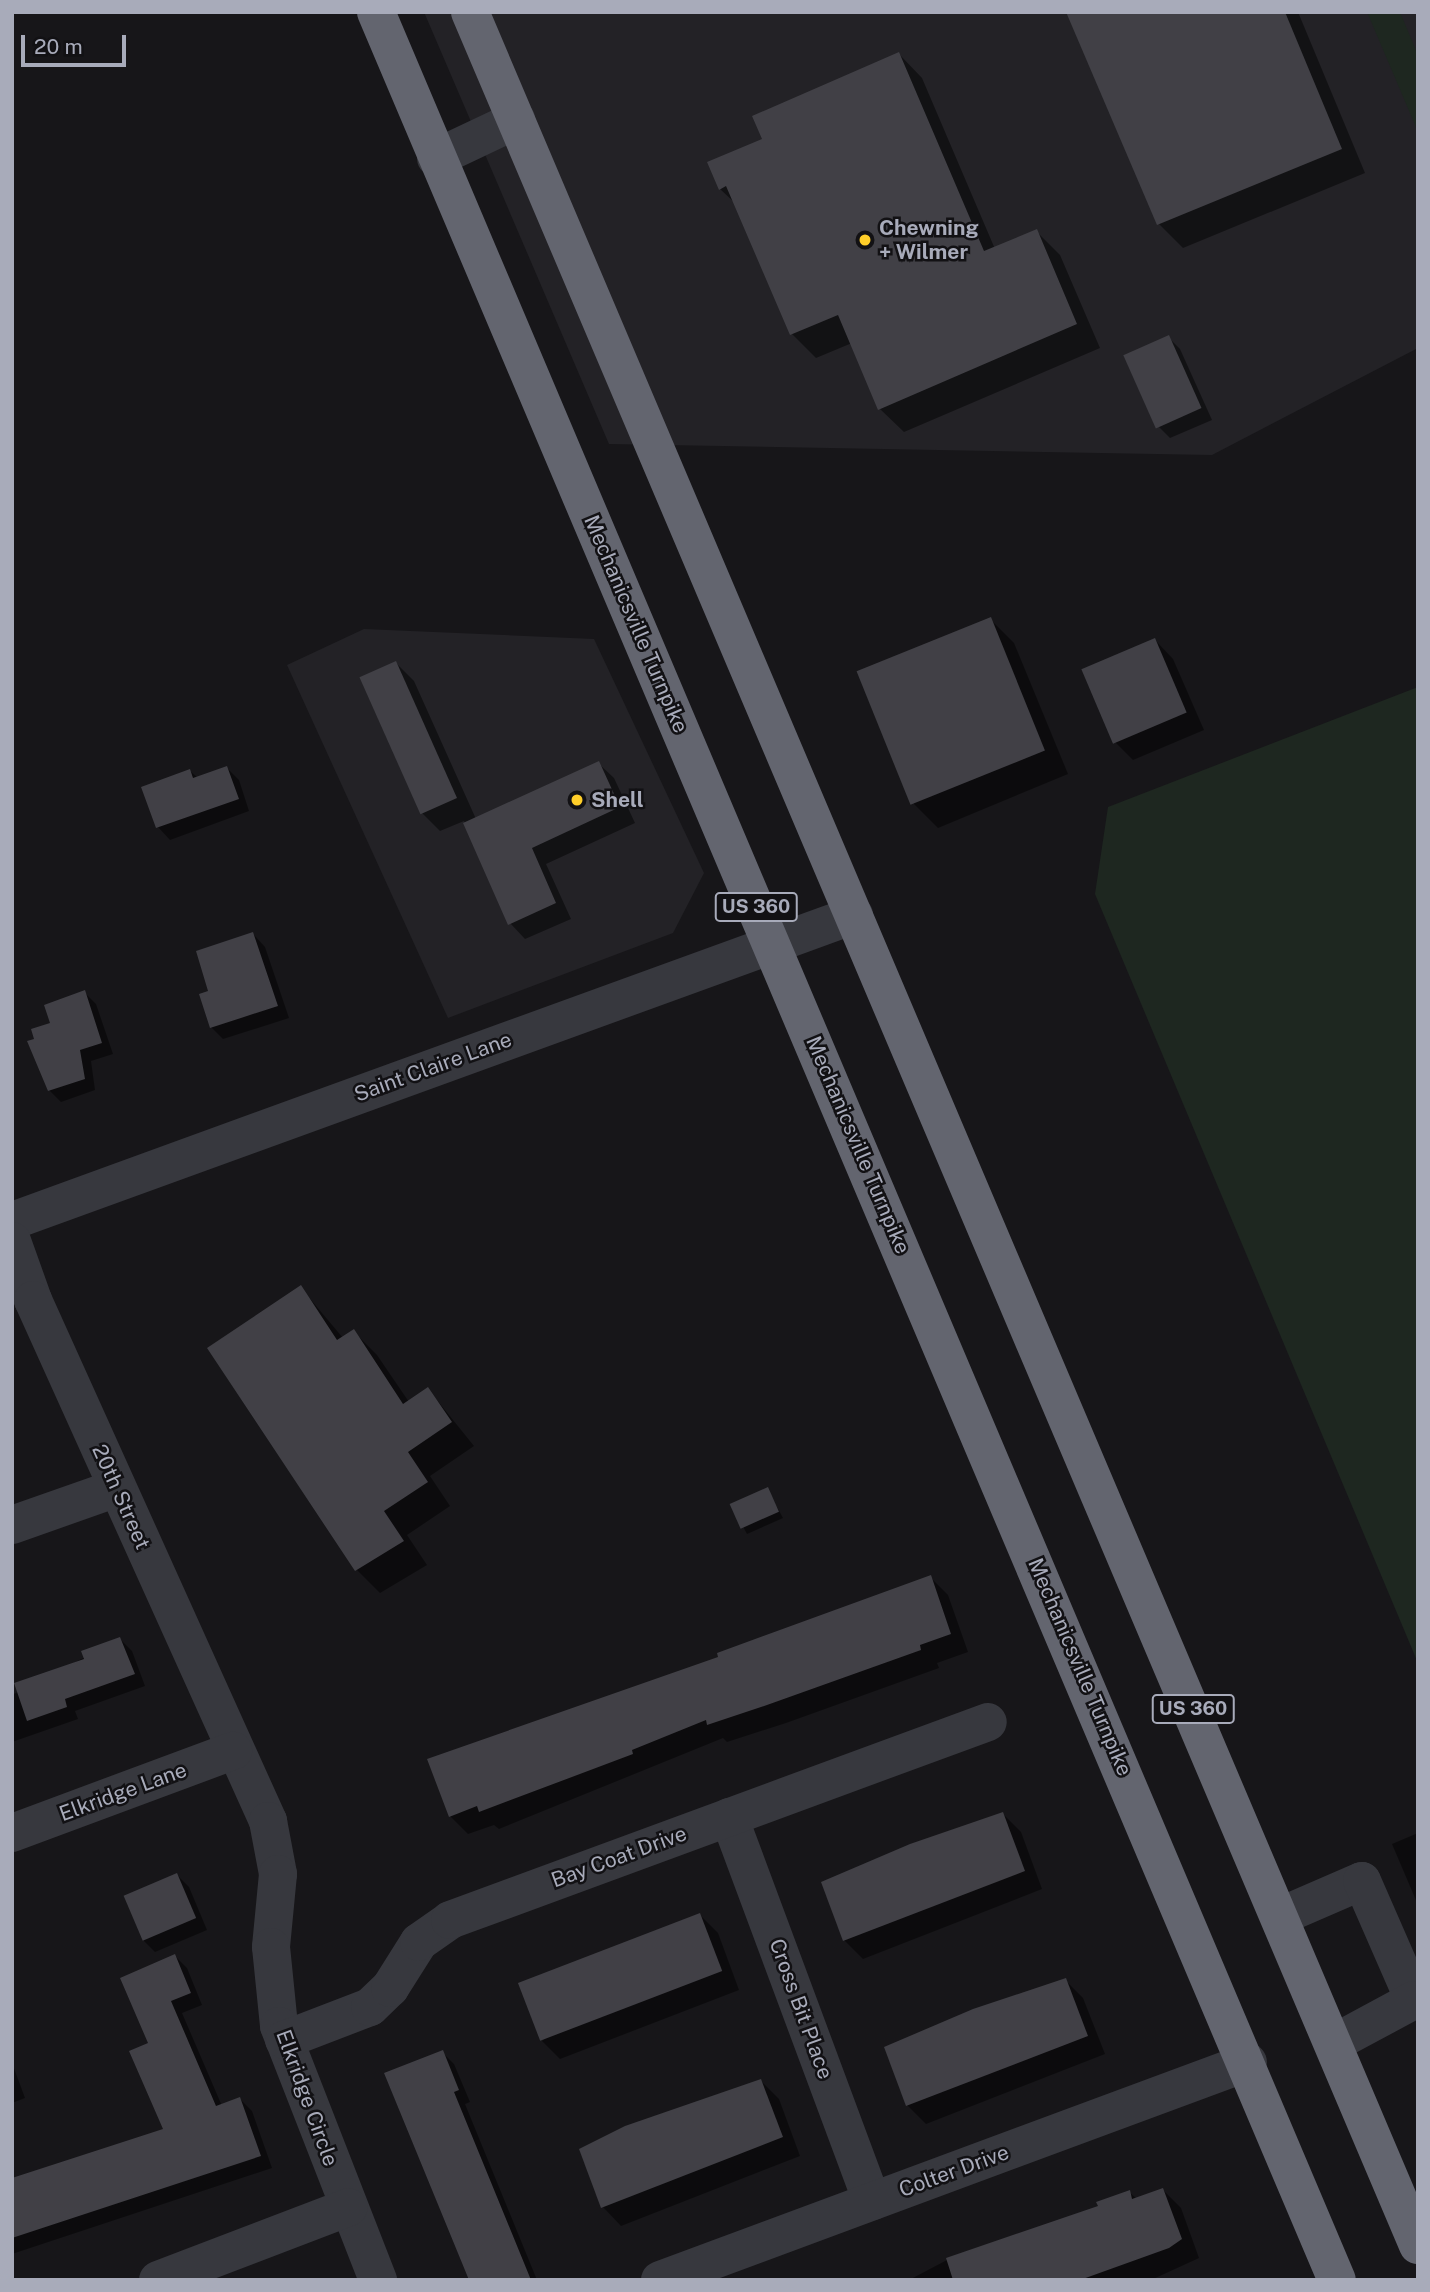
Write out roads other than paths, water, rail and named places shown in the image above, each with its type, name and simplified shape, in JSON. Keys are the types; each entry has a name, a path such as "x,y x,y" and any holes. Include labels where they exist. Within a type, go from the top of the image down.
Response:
{"highway":[{"name":"Mechanicsville Turnpike","path":"376,12 1248,2062 1337,2280"},
{"name":"US 360","path":"470,12 1281,1916 1418,2245"}],"street":[{"path":"436,158 516,120"},
{"name":"Saint Claire Lane","path":"12,1221 854,915"},
{"name":"20th Street","path":"12,1241 33,1300 233,1751"},
{"path":"12,1525 117,1488"},
{"name":"Bay Coat Drive","path":"284,2040 370,2007 390,1988 419,1942 450,1920 988,1722"},
{"name":"Elkridge Lane","path":"12,1833 233,1751"},
{"name":"Elkridge Circle","path":"233,1751 273,1840 278,1874 271,1968 284,2040 378,2280"},
{"name":"Cross Bit Place","path":"729,1817 872,2201"},
{"path":"1281,1916 1362,1881 1414,2000 1334,2043"},
{"name":"Colter Drive","path":"660,2280 1248,2062"},
{"path":"158,2280 349,2207"}],"place":[{"name":"Chewning + Wilmer","path":"865,240"},
{"name":"Shell","path":"577,800"}]}
